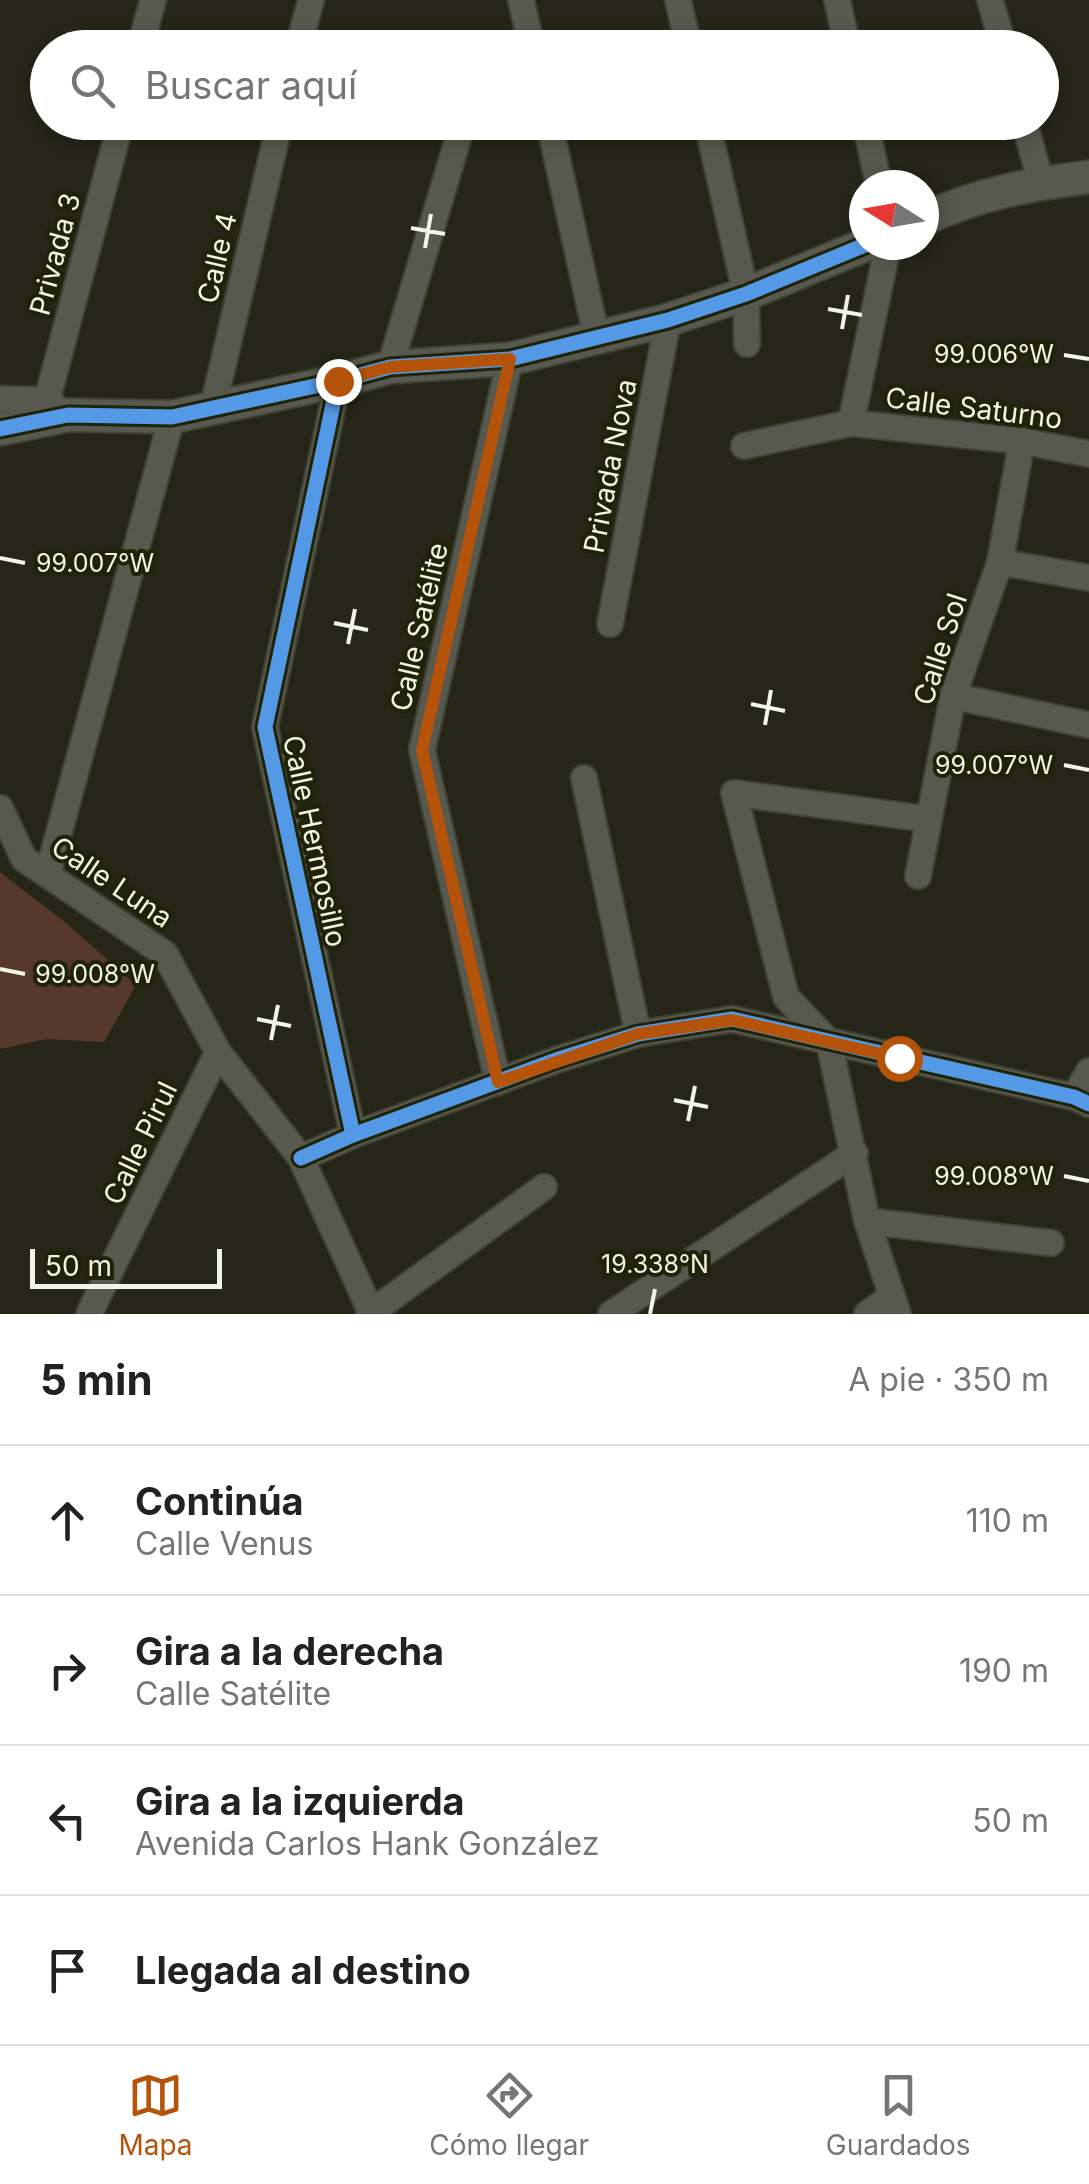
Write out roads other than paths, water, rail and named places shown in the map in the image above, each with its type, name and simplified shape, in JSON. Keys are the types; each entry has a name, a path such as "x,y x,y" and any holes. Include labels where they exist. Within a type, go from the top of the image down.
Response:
{"street":[{"path":"145,30 153,0"},
{"path":"303,30 312,0"},
{"path":"521,0 528,30"},
{"path":"678,0 686,30"},
{"path":"837,0 844,30"},
{"path":"990,0 999,30"},
{"name":"Privada 3","path":"57,408 116,140"},
{"name":"Calle 4","path":"213,407 276,140"},
{"path":"390,367 457,140"},
{"path":"552,140 597,339"},
{"path":"711,140 746,294 748,344"},
{"path":"868,140 875,170"},
{"path":"1029,140 1041,182"},
{"path":"939,212 963,200 1041,182 1089,176"},
{"path":"1,426 57,408 172,417 390,367 510,359 668,320 746,294 849,252"},
{"path":"851,423 885,260"},
{"name":"Privada Nova","path":"610,624 668,320"},
{"name":"Calle Satélite","path":"498,1082 422,750 510,359"},
{"name":"Calle Hermosillo","path":"338,381 265,727 353,1136"},
{"path":"48,873 172,417"},
{"name":"Calle Saturno","path":"744,446 851,423 1022,441 1089,454"},
{"name":"Calle Sol","path":"918,876 954,696 1000,562 1022,441"},
{"path":"1000,562 1089,578"},
{"path":"954,696 1089,725"},
{"path":"584,778 638,1034"},
{"path":"866,1314 895,1305 868,1221 830,1042 786,998 734,793 927,820"},
{"name":"Calle Luna","path":"0,808 24,859 165,954 218,1052 301,1158 370,1313"},
{"path":"301,1158 498,1082 638,1034 732,1020 1081,1100 1089,1071"},
{"name":"Calle Pirul","path":"89,1314 218,1052"},
{"path":"611,1314 855,1153"},
{"path":"370,1313 544,1187"},
{"path":"868,1221 1050,1243"}]}
